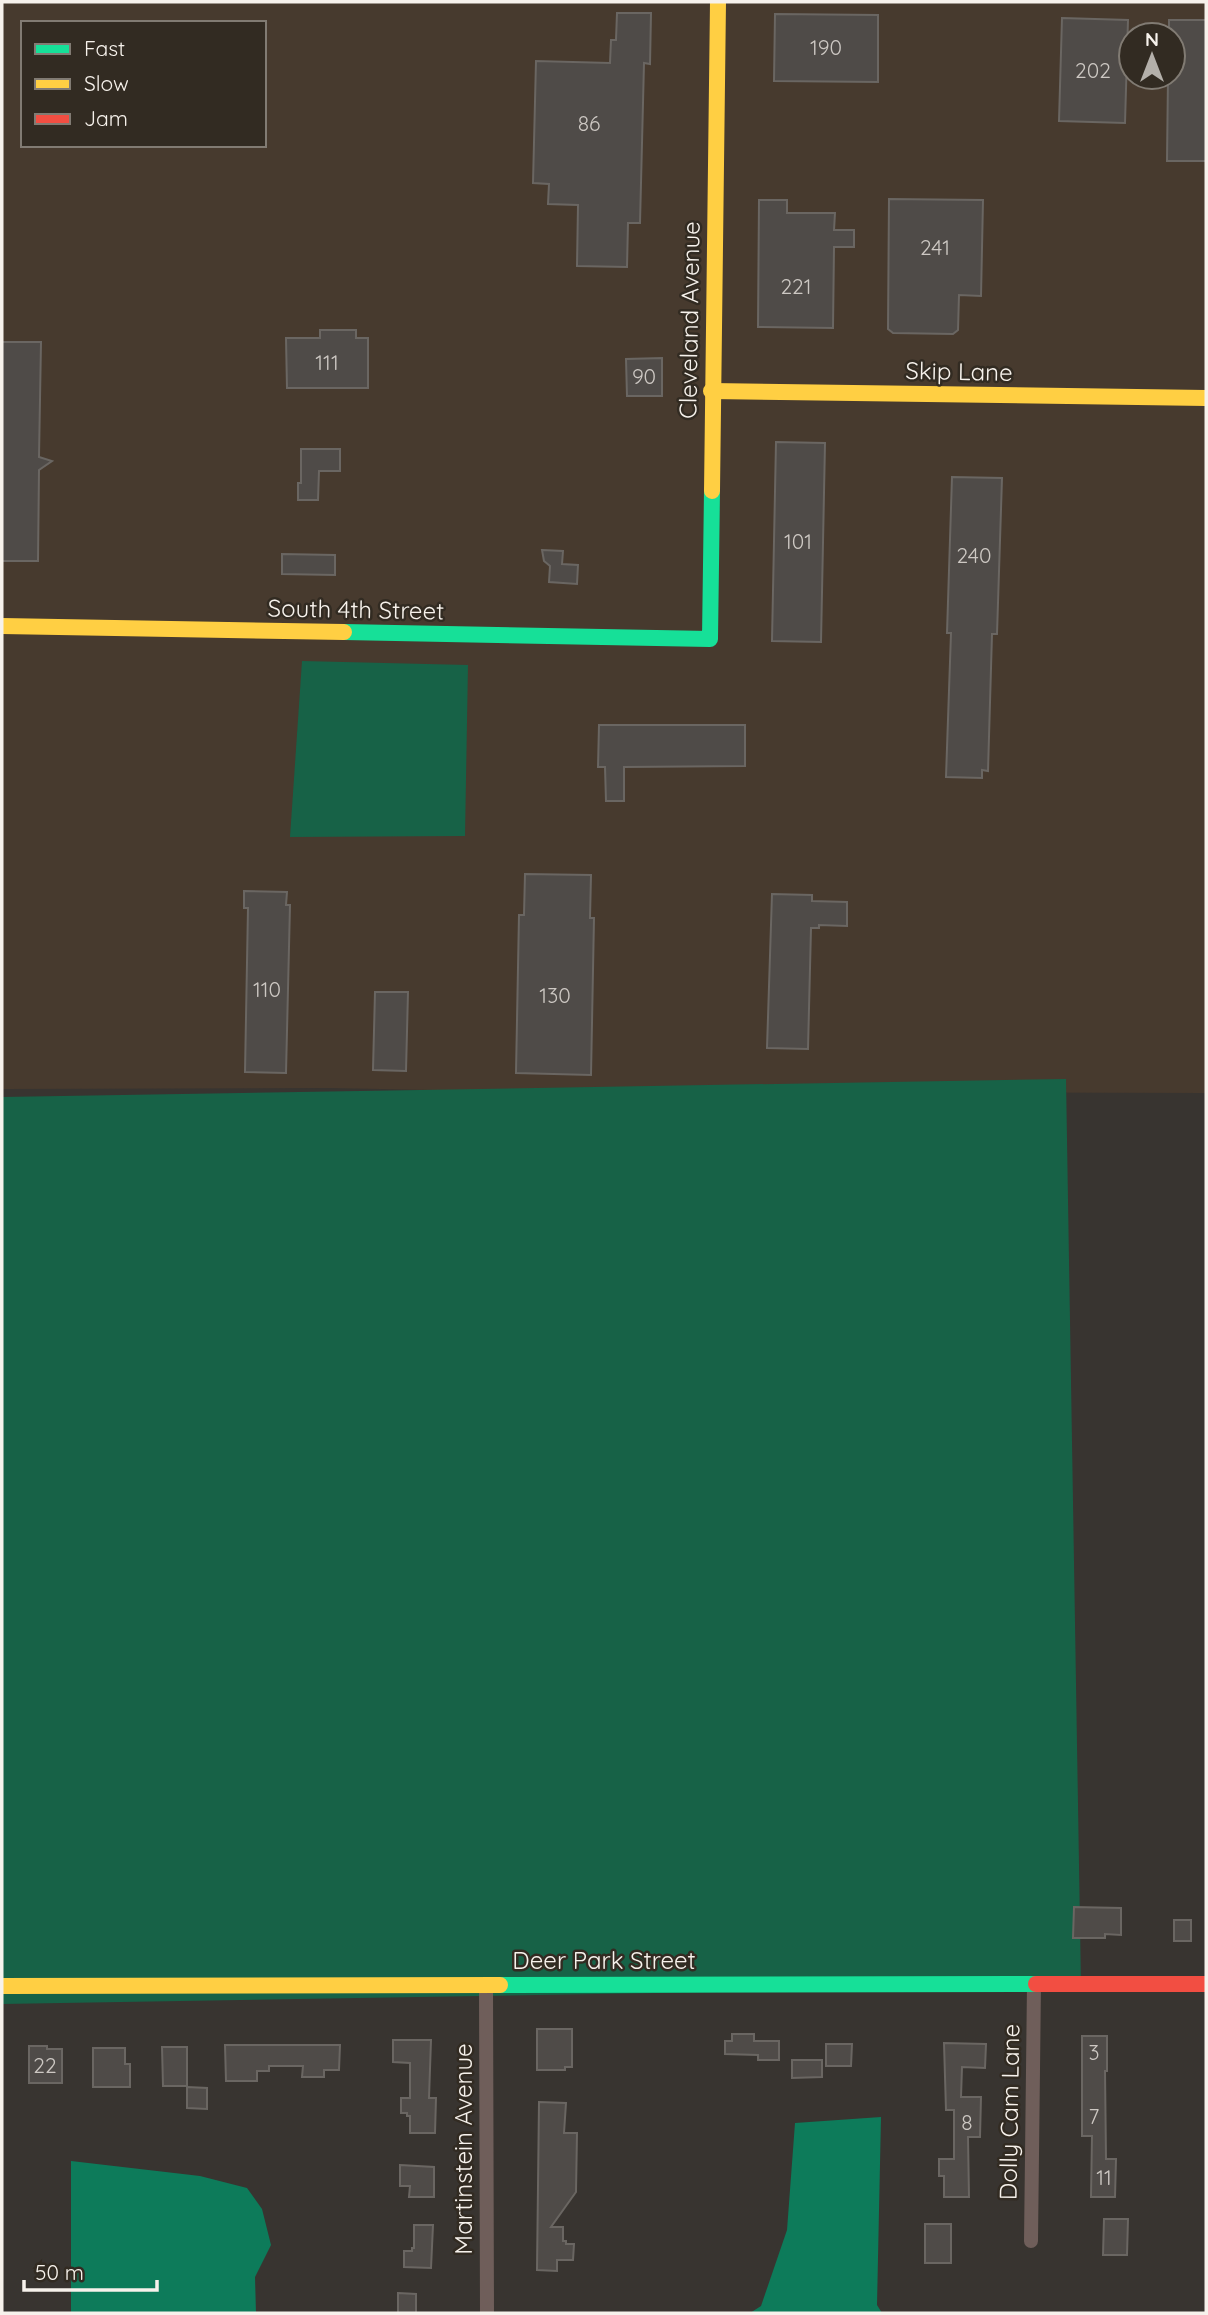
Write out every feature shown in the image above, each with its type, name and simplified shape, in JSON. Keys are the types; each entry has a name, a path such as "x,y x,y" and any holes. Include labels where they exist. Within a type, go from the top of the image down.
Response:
{"street":[{"name":"Cleveland Avenue","path":"710,639 711,391 718,2"},
{"name":"Skip Lane","path":"711,391 1206,398"},
{"name":"South 4th Street","path":"2,626 710,639"},
{"name":"Martinstein Avenue","path":"486,1984 487,2313"},
{"name":"Dolly Cam Lane","path":"1031,2241 1034,1984"},
{"name":"Deer Park Street","path":"2,1986 1206,1984"}],"shaded area":[{"path":"2,2 1206,2 1206,1093 483,1091 329,1088 2,1089"}],"green space":[{"path":"302,661 468,665 465,836 290,837"},
{"path":"1066,1079 1081,1986 2,2004 2,1097"},
{"path":"881,2117 877,2305 882,2313 750,2313 761,2306 787,2230 795,2123"},
{"path":"71,2161 200,2176 247,2188 262,2209 271,2245 255,2277 256,2313 71,2313"}],"building":[{"path":"617,13 651,13 650,64 644,63 640,223 628,223 627,267 577,266 578,205 548,204 549,184 533,183 536,61 610,63 611,40 616,40"},
{"path":"775,14 878,15 878,82 774,81"},
{"path":"1062,18 1128,20 1117,21 1117,91 1126,91 1125,123 1059,121"},
{"path":"1206,20 1206,161 1167,161 1168,91 1187,91 1187,21 1169,21"},
{"path":"889,199 983,200 981,296 959,295 958,330 953,334 893,333 888,329"},
{"path":"759,200 787,200 787,213 835,213 834,230 854,230 854,247 834,247 833,328 758,327"},
{"path":"320,330 356,330 356,338 368,338 368,388 287,388 286,338 320,338"},
{"path":"2,342 41,342 39,457 52,461 39,470 38,561 2,561"},
{"path":"662,358 662,396 627,396 626,359"},
{"path":"776,442 825,443 821,642 772,641"},
{"path":"301,449 340,449 340,471 319,471 318,500 298,500"},
{"path":"952,477 1002,478 997,634 992,634 988,771 982,770 982,778 946,777 951,633 947,633"},
{"path":"542,550 563,551 562,564 578,565 577,584 549,582 550,566 544,561"},
{"path":"282,554 335,555 335,575 282,574"},
{"path":"599,725 745,725 745,766 624,767 624,801 606,801 605,767 598,767"},
{"path":"525,874 591,875 590,918 594,918 591,1075 516,1073 519,915 524,915"},
{"path":"244,891 287,892 286,905 290,905 286,1073 245,1072 248,908 244,908"},
{"path":"772,894 812,895 812,901 847,902 847,926 819,925 819,928 811,928 808,1049 767,1048"},
{"path":"375,992 408,992 406,1071 373,1070"},
{"path":"1074,1907 1121,1908 1121,1935 1073,1938"},
{"path":"1174,1920 1191,1920 1191,1941 1174,1941"},
{"path":"537,2029 572,2029 572,2067 565,2067 565,2070 537,2070"},
{"path":"732,2034 754,2034 754,2041 779,2041 779,2060 758,2060 758,2055 725,2054 725,2041 732,2041"},
{"path":"1082,2036 1107,2036 1106,2159 1116,2159 1115,2197 1091,2197 1092,2136 1082,2136"},
{"path":"393,2040 431,2040 429,2098 436,2098 435,2133 410,2133 410,2116 401,2113 401,2098 410,2098 410,2063 393,2062"},
{"path":"944,2043 986,2044 985,2068 962,2067 961,2097 981,2097 980,2137 968,2137 969,2197 944,2197 944,2176 939,2176 939,2159 954,2159 954,2110 946,2110"},
{"path":"826,2044 852,2044 851,2066 826,2066"},
{"path":"225,2045 340,2045 339,2070 324,2070 324,2077 302,2077 303,2066 269,2066 269,2071 257,2071 257,2081 226,2081"},
{"path":"29,2046 62,2049 62,2083 29,2083"},
{"path":"162,2047 187,2047 187,2086 163,2086"},
{"path":"93,2048 125,2048 125,2064 130,2064 130,2087 93,2087"},
{"path":"792,2060 822,2060 822,2077 792,2078"},
{"path":"187,2087 207,2088 207,2109 187,2108"},
{"path":"539,2102 566,2103 564,2133 577,2133 576,2192 551,2227 563,2227 563,2241 566,2241 566,2244 574,2244 573,2260 557,2260 557,2271 537,2270"},
{"path":"400,2165 434,2167 434,2197 409,2197 410,2186 400,2186"},
{"path":"1104,2219 1128,2219 1127,2255 1103,2255"},
{"path":"925,2224 951,2224 951,2263 925,2263"},
{"path":"414,2225 433,2225 431,2268 404,2267 404,2251 412,2251 414,2248"},
{"path":"398,2293 416,2294 416,2313 398,2313"}],"traffic: fast":[{"path":"344,632 710,639 712,491"},
{"path":"500,1985 1036,1984"}],"traffic: slow":[{"path":"712,491 718,2"},
{"path":"711,391 1206,398"},
{"path":"2,626 344,632"},
{"path":"2,1986 500,1985"}],"traffic: jam":[{"path":"1036,1984 1206,1984"}]}
